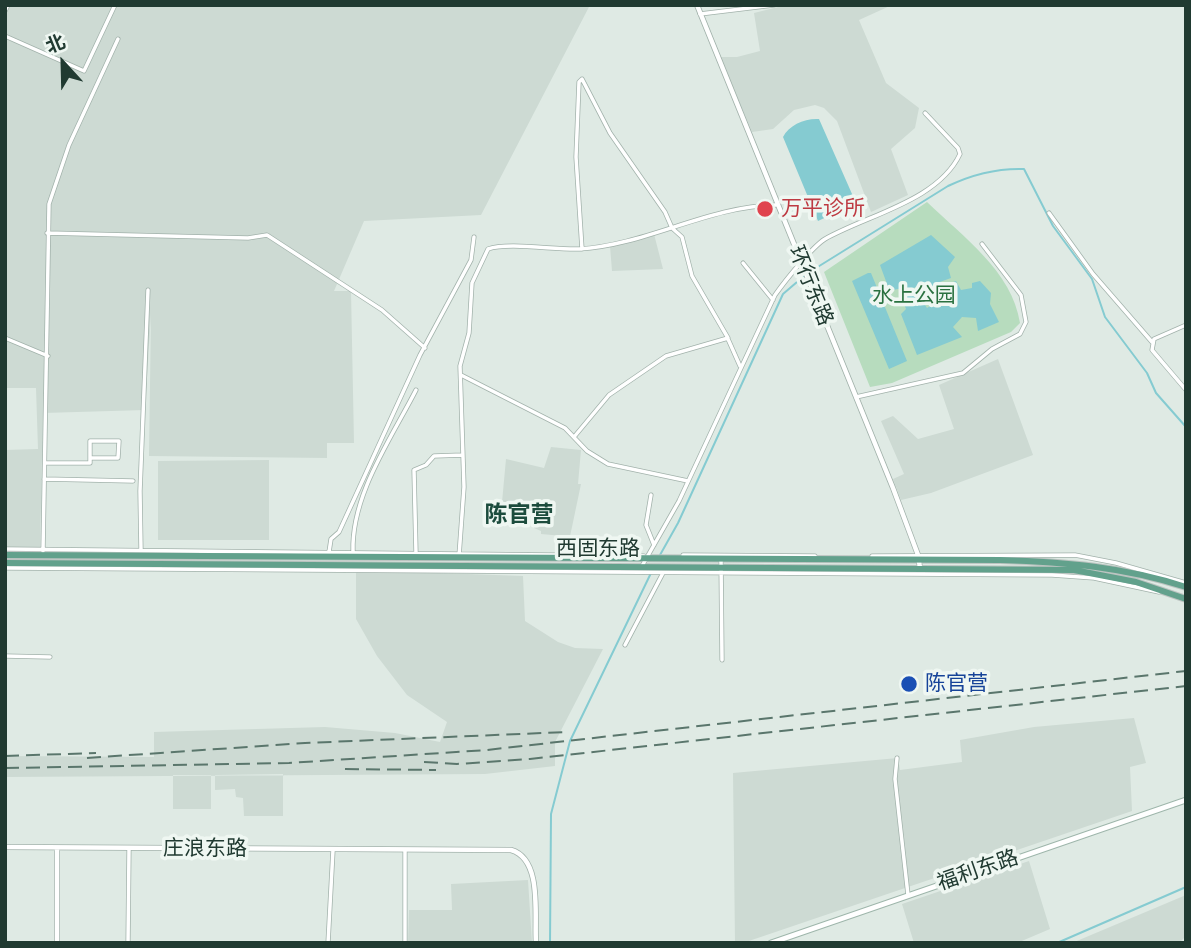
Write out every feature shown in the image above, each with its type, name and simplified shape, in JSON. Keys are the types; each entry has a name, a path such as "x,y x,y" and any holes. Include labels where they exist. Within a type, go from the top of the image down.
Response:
{"main road":[{"name":"西固东路","path":"5,563 34,559 43,552 459,556 721,567 784,564 919,565 1074,570 1168,592 1186,599"},
{"name":"西固东路","path":"5,555 34,559 647,562"},
{"name":"西固东路","path":"919,565 1074,562 1139,573 1186,585"},
{"name":"福利东路","path":"771,943 1186,800"}],"street":[{"path":"5,11 8,5"},
{"path":"5,36 84,71 115,5"},
{"name":"环行东路","path":"697,5 856,397 919,565"},
{"path":"700,14 774,5"},
{"path":"5,549 43,552 49,204 118,39"},
{"path":"582,248 576,158 579,82 582,79 610,133 665,212 672,228 682,237 692,276 728,338 740,366"},
{"path":"647,562 773,300 788,276 802,267 824,240 886,212 952,172 960,155 958,148 925,113"},
{"path":"416,390 363,496 355,518 353,555 416,553 459,556 464,487 461,375 469,333 472,284 488,249 582,248 672,228 711,214 776,205"},
{"path":"1049,213 1093,274 1152,342 1152,350 1186,390"},
{"path":"47,233 248,239 267,234 382,310 425,348"},
{"path":"328,555 331,539 339,532 425,348 471,260 474,237"},
{"path":"856,397 963,373 992,349 1020,334 1026,322 1021,295 982,244"},
{"path":"743,263 773,300"},
{"path":"141,554 148,290"},
{"path":"1152,342 1186,325"},
{"path":"5,338 48,356"},
{"path":"574,437 610,395 666,356 728,338"},
{"path":"461,375 565,428 593,457 608,464 688,481"},
{"path":"44,463 90,463 90,458 90,441 118,441 118,457 90,458"},
{"path":"416,553 414,470 426,465 434,456 463,455"},
{"path":"44,479 133,481"},
{"path":"650,495 646,525 654,545"},
{"path":"5,568 647,562 919,565"},
{"path":"625,645 665,564"},
{"path":"723,660 721,567 919,565"},
{"path":"5,656 50,657"},
{"path":"897,758 895,779 908,895"},
{"name":"庄浪东路","path":"5,847 520,853 532,867 536,943"},
{"path":"57,848 57,943"},
{"path":"128,943 129,849"},
{"path":"328,943 333,850"},
{"path":"405,850 405,943"}],"shaded area":[{"path":"5,5 590,5 481,215 364,221 334,291 351,291 354,443 327,443 327,458 149,456 151,314 145,410 43,413 40,548 5,547 5,450 38,449 36,388 5,388"},
{"path":"786,5 892,5 859,20 886,83 919,108 915,128 891,149 908,195 871,212 837,121 824,108 815,105 794,110 773,129 752,132 720,57 737,57 760,51 754,13"},
{"path":"654,234 663,269 612,271 610,246"},
{"path":"998,359 1033,455 931,493 901,500 893,479 904,474 881,421 893,416 918,439 954,429 939,385"},
{"path":"551,447 581,450 578,484 581,484 568,546 563,546 563,536 541,534 541,531 534,528 534,519 501,513 506,459 544,468"},
{"path":"269,460 269,540 158,540 158,461"},
{"path":"356,570 523,576 525,621 558,642 575,648 603,649 555,742 555,766 485,774 5,777 5,756 154,757 154,732 325,727 395,733 440,742 447,722 407,695 377,656 356,619"},
{"path":"1134,718 1146,763 1130,767 1132,811 743,943 735,943 733,773 898,758 900,770 962,762 960,740 1034,727"},
{"path":"283,774 283,816 244,816 243,798 236,797 235,789 215,790 215,775"},
{"path":"173,775 211,775 211,809 173,809"},
{"path":"1029,861 1050,929 1017,943 914,943 902,904"},
{"path":"528,880 532,943 408,943 409,910 452,910 451,884"},
{"path":"1186,895 1186,936 1179,943 1072,943"}],"green space":[{"name":"水上公园","path":"927,202 997,271 1015,304 1020,323 1011,332 892,383 870,387 824,272"}],"water":[{"path":"819,119 856,203 818,221 783,137 798,123"},
{"path":"931,235 955,257 948,267 951,278 937,283 934,288 926,283 890,292 880,265"},
{"path":"871,273 907,361 889,369 852,281"},
{"path":"956,281 961,290 972,288 972,283 980,281 991,293 990,304 999,322 978,331 976,318 962,317 953,327 962,337 917,355 901,314 906,309 900,294 916,292 927,308 938,301 934,294 941,286"}],"waterway":[{"path":"808,273 948,186 985,173 1024,169 1053,226 1092,279 1105,317 1147,373 1156,393 1186,427"},
{"path":"660,555 678,523 783,294 804,276"},
{"path":"550,943 551,814 570,741 651,573"},
{"path":"1057,943 1186,887"}],"railway":[{"path":"5,768 289,763 487,750 1186,671"},
{"path":"424,762 457,764 530,759 1186,686"},
{"path":"87,758 305,743 566,732"},
{"path":"5,756 96,753"},
{"path":"345,769 436,770"}],"place":[{"name":"万平诊所","path":"765,209"},
{"name":"陈官营","path":"909,684"}],"district":[{"name":"陈官营","path":"519,516"}]}
